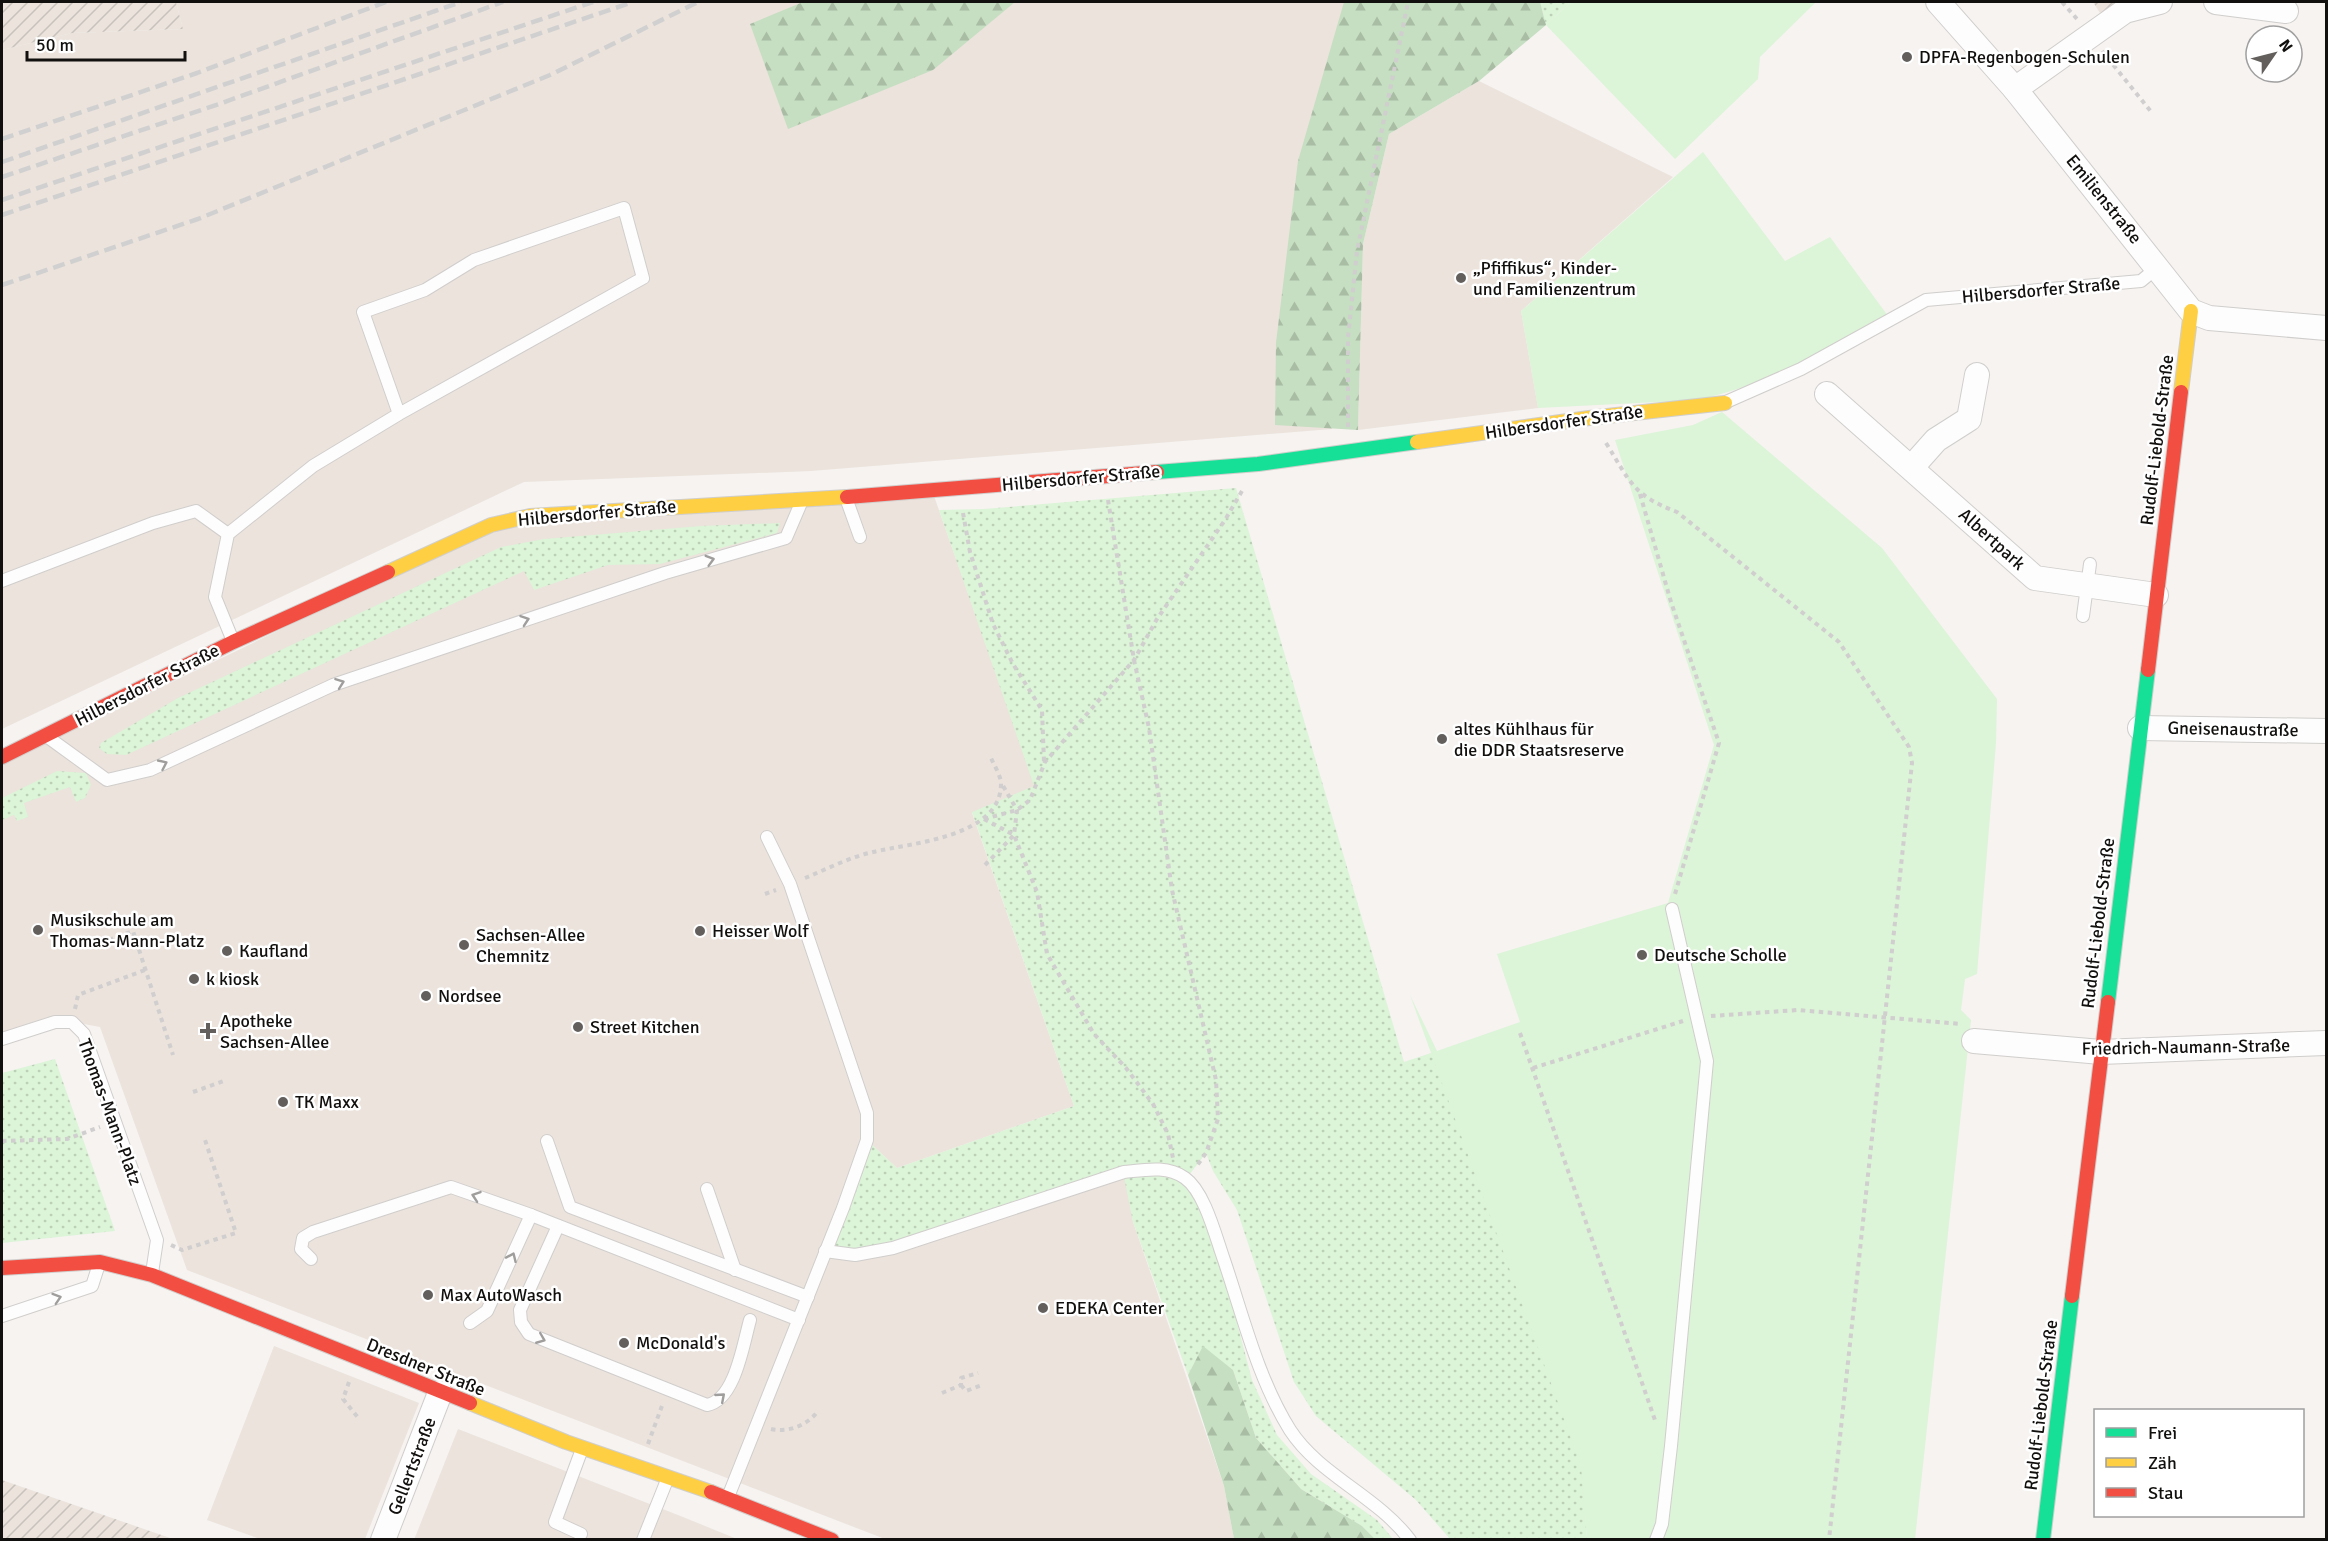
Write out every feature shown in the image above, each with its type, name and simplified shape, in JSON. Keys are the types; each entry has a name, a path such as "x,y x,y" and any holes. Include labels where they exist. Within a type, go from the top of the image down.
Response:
{"street":[{"name":"Emilienstraße","path":"1938,2 2015,89 2159,266 2191,311"},
{"path":"2015,89 2125,11 2160,2"},
{"path":"2216,2 2286,11"},
{"path":"2191,311 2209,318 2326,328"},
{"name":"Rudolf-Liebold-Straße","path":"2043,1539 2191,311"},
{"path":"1912,467 1936,440 1969,419 1977,375"},
{"name":"Albertpark","path":"1827,394 2035,578 2089,574 2156,595"},
{"name":"Hilbersdorfer Straße","path":"2,759 233,642 491,525 530,516 845,496 1258,464 1589,418 1725,403"},
{"name":"Gneisenaustraße","path":"2140,728 2326,731"},
{"name":"Friedrich-Naumann-Straße","path":"1974,1041 2101,1052 2326,1043"},
{"name":"Dresdner Straße","path":"2,1268 100,1262 152,1275 440,1393 832,1539"},
{"name":"Gellertstraße","path":"383,1539 440,1393"}],"lane":[{"path":"233,642 215,597 228,534 313,466 399,414 643,278 624,208 474,260 425,290 363,312 399,414"},
{"name":"Hilbersdorfer Straße","path":"1725,403 1801,369 1926,300 2141,281 2159,266"},
{"path":"845,496 860,537"},
{"path":"46,736 107,780 150,770 333,685 665,573 786,538 803,498"},
{"path":"2,580 153,523 196,511 228,534"},
{"path":"2083,616 2089,574"},
{"path":"727,1498 843,1208 867,1140 867,1113 790,885 767,837"},
{"path":"1656,1539 1662,1524 1671,1446 1707,1061 1695,1017 1672,909"},
{"name":"Thomas-Mann-Platz","path":"2,1039 55,1022 72,1022 84,1034 157,1240 152,1275"},
{"path":"547,1142 570,1207 808,1297"},
{"path":"825,1251 855,1255 893,1248 1124,1172 1159,1168 1180,1176 1196,1190 1211,1224 1268,1388 1291,1431 1325,1467 1395,1520 1410,1539"},
{"path":"312,1259 301,1249 303,1238 313,1232 451,1187 531,1215 799,1320"},
{"path":"707,1189 735,1270"},
{"path":"471,1323 487,1311 531,1215"},
{"path":"558,1226 520,1310 521,1322 529,1334 707,1405 717,1403 728,1391 750,1320"},
{"path":"2,1316 93,1286 100,1262"},
{"path":"581,1534 555,1522 583,1448"},
{"path":"643,1539 668,1477"}],"path":[{"path":"1348,452 1348,338 1357,251 1408,2"},
{"path":"2104,53 2153,114"},
{"path":"1589,418 1640,494 1671,602 1719,743 1672,909"},
{"path":"765,894 870,852 938,839 984,819 1017,810 1030,800 1044,762 1134,660 1157,619 1225,520 1258,464"},
{"path":"992,758 1001,783 1017,810 1014,835 1037,892 1047,954 1094,1034 1126,1068 1153,1104 1167,1134 1180,1176 1206,1153 1218,1119 1216,1080 1172,890 1149,728 1134,660 1104,476"},
{"path":"958,487 970,552 993,624 1042,710 1044,762"},
{"path":"1640,494 1651,502 1677,512 1839,642 1909,747 1912,763 1829,1539"},
{"path":"984,819 996,803 1001,783"},
{"path":"984,819 1014,835"},
{"path":"985,865 1014,835"},
{"path":"109,940 133,931 173,1055"},
{"path":"78,995 146,970"},
{"path":"1533,1068 1695,1017 1798,1010 1976,1026 1974,1041"},
{"path":"1520,1033 1661,1438 1671,1446"},
{"path":"193,1092 224,1082"},
{"path":"2,1141 67,1139 114,1121"},
{"path":"157,1240 182,1250 236,1233 204,1137"},
{"path":"978,1372 961,1378 961,1385 966,1391 982,1385"},
{"path":"942,1393 961,1385"},
{"path":"343,1399 360,1420"},
{"path":"639,1467 663,1405"},
{"path":"755,1426 783,1432 812,1420 818,1411"}],"shaded area":[{"path":"2,2 176,2 183,29 72,33 2,50"},
{"path":"176,2 1392,2 1332,429 811,471 524,482 2,729 2,50 72,33 183,29"},
{"path":"2093,2 2123,2 2100,13"},
{"name":"„Pfiffikus“, Kinder- und Familienzentrum","path":"1479,81 1673,177 1521,311 1538,408 1358,430 1363,244 1389,134"},
{"path":"933,493 1035,786 972,813 1074,1106 897,1168 867,1140 843,1208 1124,1172 1133,1222 1224,1486 1234,1539 885,1539 187,1270 100,1027 57,1019 2,1036 2,764 493,527"},
{"path":"274,1346 419,1403 365,1539 260,1539 207,1520"},
{"path":"458,1429 683,1517 737,1539 414,1540"},
{"path":"2,1480 173,1539 2,1539"}],"green space":[{"path":"803,2 1015,2 933,70 788,129 750,24"},
{"path":"1344,2 1540,2 1546,25 1479,81 1389,134 1363,244 1358,430 1275,425 1276,343 1298,161"},
{"path":"1540,2 1571,2 1546,25"},
{"path":"1571,2 1816,2 1760,57 1758,79 1675,159 1546,25"},
{"path":"1703,152 1785,261 1830,237 1891,320 1796,366 1722,394 1697,400 1538,408 1521,311"},
{"path":"1722,412 1882,548 1997,699 1996,743 1977,974 1965,979 1961,1010 1971,1020 1915,1539 1587,1539 1581,1466 1410,995 1437,1051 1520,1022 1497,954 1668,903 1714,745 1615,440 1693,425"},
{"path":"1236,488 1404,1062 1437,1051 1582,1466 1587,1539 1450,1539 1416,1500 1316,1416 1294,1382 1237,1210 1213,1171 1206,1153 1186,1179 1211,1224 1252,1380 1277,1435 1311,1474 1377,1520 1393,1539 1375,1539 1362,1526 1301,1489 1256,1438 1233,1370 1203,1347 1188,1375 1133,1222 1123,1172 893,1248 825,1251 867,1140 897,1168 1074,1106 972,812 1034,786 939,510 984,509"},
{"path":"780,523 777,533 660,564 608,565 534,590 524,571 126,755 107,754 99,748 101,743 178,698 501,547 544,539 701,526"},
{"path":"57,771 86,773 91,785 85,798 76,802 70,787 24,803 28,817 17,821 14,815 2,820 2,798"},
{"path":"55,1059 115,1231 2,1243 2,1073"},
{"path":"1203,1346 1233,1370 1256,1438 1301,1489 1362,1526 1375,1539 1234,1539 1224,1486 1188,1375"}],"railway":[{"path":"2,139 197,73 386,2"},
{"path":"2,162 461,2"},
{"path":"2,177 219,104 503,2"},
{"path":"2,200 593,2"},
{"path":"2,215 633,2"},
{"path":"2,285 198,219 550,75 698,2"}],"traffic: fast":[{"path":"1157,472 1258,464 1417,442"},
{"path":"2108,1002 2148,670"},
{"path":"2043,1540 2072,1296"}],"traffic: slow":[{"path":"2181,392 2191,311"},
{"path":"1417,442 1589,418 1725,403"},
{"path":"388,572 491,525 530,516 847,497"},
{"path":"470,1403 566,1442 711,1492"}],"traffic: jam":[{"path":"2148,670 2181,392"},
{"path":"847,497 1157,472"},
{"path":"2,757 233,642 388,572"},
{"path":"2072,1296 2108,1002"},
{"path":"2,1268 100,1262 152,1275 470,1403"},
{"path":"711,1492 832,1540"}],"place":[{"name":"DPFA-Regenbogen-Schulen","path":"1907,57"},
{"name":"„Pfiffikus“, Kinder- und Familienzentrum","path":"1461,278"},
{"name":"altes Kühlhaus für die DDR Staatsreserve","path":"1442,739"},
{"name":"Musikschule am Thomas-Mann-Platz","path":"38,930"},
{"name":"Heisser Wolf","path":"700,931"},
{"name":"Sachsen-Allee Chemnitz","path":"464,945"},
{"name":"Kaufland","path":"227,951"},
{"name":"Deutsche Scholle","path":"1642,955"},
{"name":"k kiosk","path":"194,979"},
{"name":"Nordsee","path":"426,996"},
{"name":"Street Kitchen","path":"578,1027"},
{"name":"Apotheke Sachsen-Allee","path":"208,1031"},
{"name":"TK Maxx","path":"283,1102"},
{"name":"Max AutoWasch","path":"428,1295"},
{"name":"EDEKA Center","path":"1043,1308"},
{"name":"McDonald's","path":"624,1343"}]}
